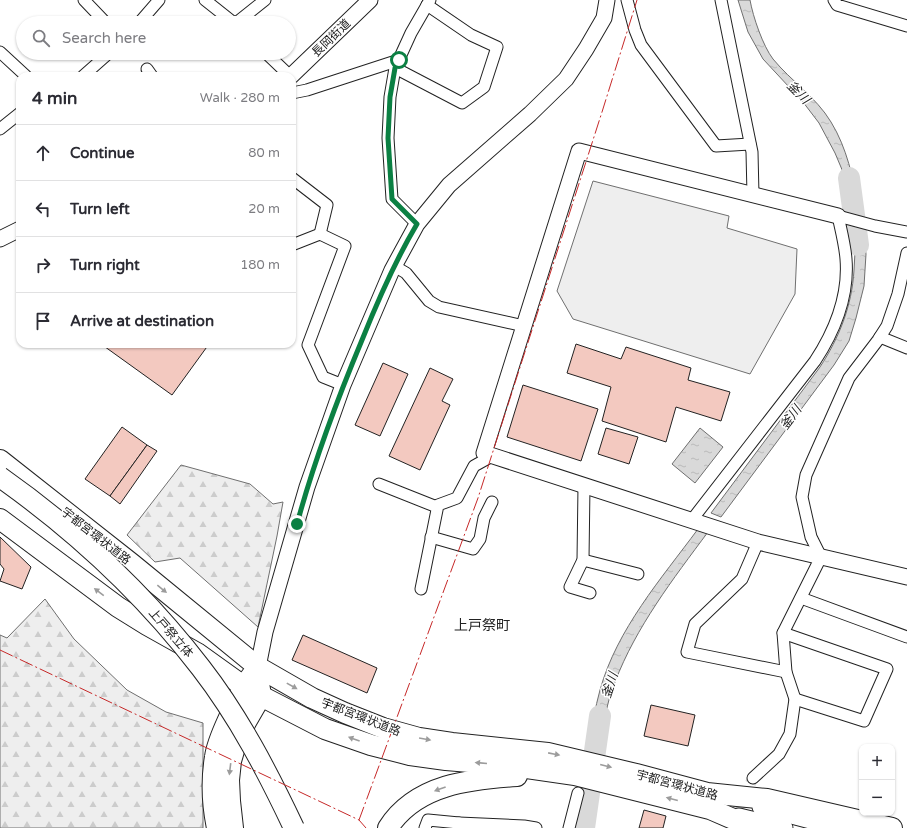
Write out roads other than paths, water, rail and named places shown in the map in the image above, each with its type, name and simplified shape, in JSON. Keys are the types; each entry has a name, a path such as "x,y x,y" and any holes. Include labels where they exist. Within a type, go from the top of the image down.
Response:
{"highway":[{"name":"宇都宮環状道路","path":"0,460 132,564 258,667 312,698 345,713 390,730 419,738 548,753 577,776"},
{"name":"上戸祭立体","path":"0,477 21,492 95,554 129,586 167,627 202,670 235,718 260,760 294,828"},
{"name":"上戸祭立体","path":"0,491 66,543 114,587 163,639 220,714 271,806 280,828"},
{"name":"宇都宮環状道路","path":"0,519 118,607 197,653 243,686 325,728 370,745 410,755 446,760 505,765 577,776 635,781 708,801"},
{"path":"217,828 212,790 215,756 224,730 243,686 258,667"},
{"path":"234,828 229,780 231,761 243,728 261,696 258,667"},
{"path":"388,828 398,814 409,804 439,789 462,782 481,778 577,776"},
{"path":"708,801 767,799 892,828"},
{"path":"708,801 754,828"}],"main road":[{"name":"宇都宮環状道路","path":"708,801 784,828"},
{"name":"宇都宮環状道路","path":"708,801 841,828"}],"street":[{"path":"84,0 99,16"},
{"path":"145,16 159,0"},
{"path":"205,0 226,16"},
{"path":"244,16 265,0"},
{"name":"長岡街道","path":"294,72 370,0"},
{"path":"258,667 265,632 307,487 343,386 394,266 417,224 449,185 530,114 566,79 604,18 607,0"},
{"path":"627,0 635,30 641,45 716,146 750,144"},
{"path":"721,0 752,152 753,195"},
{"path":"834,0 837,4 907,26"},
{"path":"296,92 397,64 462,103 484,87 497,47 471,35 429,3 411,33 397,64 390,97 388,138 392,199 417,224"},
{"path":"0,52 22,72"},
{"path":"88,72 101,60"},
{"path":"273,60 286,72"},
{"path":"0,128 16,115"},
{"path":"907,232 875,226 579,151 484,453 758,542 907,577"},
{"path":"296,181 327,205 320,234"},
{"path":"691,521 815,361 826,344 838,316 844,290 846,259 838,216"},
{"path":"0,239 16,231"},
{"path":"296,243 320,234 345,246 308,345 323,377 343,386"},
{"path":"821,557 811,537 802,497 806,475 849,378 887,326 898,294 907,253"},
{"path":"394,266 406,273 429,301 439,307 524,326"},
{"path":"880,337 907,348"},
{"path":"421,589 438,505 457,498 474,466 492,456"},
{"path":"380,484 437,507"},
{"path":"584,486 584,560 570,587 590,593"},
{"path":"431,537 473,549 480,539 484,518 492,502"},
{"path":"758,542 742,579 695,624 687,652 786,672"},
{"path":"753,778 779,754 790,734 795,699 786,672 783,633 821,557"},
{"path":"584,560 638,574"},
{"path":"801,598 907,637"},
{"path":"783,633 887,669 864,721 795,699"},
{"path":"568,828 577,776"},
{"path":"425,828 428,820 459,826 524,826 536,828"}],"water":[{"path":"738,0 750,0 753,15 769,53 780,67 825,113 837,132 852,174 859,208 847,205 843,172 835,153 819,123 803,102 763,59 748,32"},
{"path":"850,225 863,229 866,254 864,286 849,341 834,365 721,517 711,513 820,367 839,333 851,296 853,283 855,252"},
{"path":"700,428 723,447 695,483 672,464"},
{"path":"698,529 708,532 644,623 633,642 615,682 609,698 601,747 590,744 600,690 617,646 655,586"},
{"path":"583,792 597,795 591,828 578,828"}],"waterway":[{"name":"釜川","path":"849,178 858,245"},
{"name":"釜川","path":"584,828 600,716"}],"tunnel":[{"path":"729,828 753,778"}],"district":[{"name":"上戸祭町","path":"482,625"}]}
